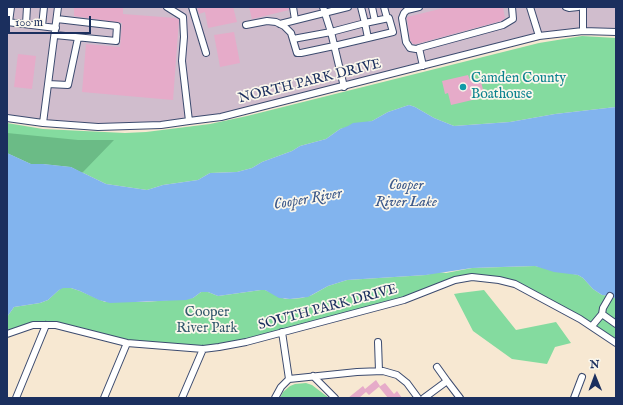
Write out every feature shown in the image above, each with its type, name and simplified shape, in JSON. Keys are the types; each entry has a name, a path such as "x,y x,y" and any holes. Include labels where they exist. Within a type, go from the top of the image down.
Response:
{"street":[{"path":"11,7 8,22 56,28"},
{"path":"26,24 27,7"},
{"path":"42,26 44,7"},
{"path":"43,123 58,7"},
{"path":"167,7 183,17 184,36 182,61 189,121"},
{"path":"192,7 206,53"},
{"path":"292,7 295,20"},
{"path":"280,24 324,10 348,7"},
{"path":"361,7 368,38"},
{"path":"372,7 375,21"},
{"path":"246,25 267,21 280,24 291,33 297,53 393,32 384,7"},
{"path":"419,7 405,9 402,18 406,42 410,48 416,49 503,25 513,19 512,7"},
{"path":"530,7 539,36"},
{"path":"566,7 578,7"},
{"path":"583,7 584,31"},
{"path":"324,10 344,87"},
{"path":"293,39 330,32 387,18"},
{"path":"55,35 116,41 117,26 57,19"},
{"name":"NORTH PARK DRIVE","path":"7,118 43,123 106,127 161,125 221,117 344,87 539,36 584,31 616,32"},
{"path":"48,84 68,85 78,38"},
{"path":"419,48 423,66"},
{"name":"SOUTH PARK DRIVE","path":"7,334 33,325 56,325 127,343 203,348 219,347 246,342 404,300 455,280 472,277 500,280 515,284 592,326 616,344"},
{"path":"592,326 602,314 603,308 610,296"},
{"path":"602,314 616,324"},
{"path":"16,398 46,325"},
{"path":"282,332 290,379"},
{"path":"378,342 379,371"},
{"path":"104,398 127,343"},
{"path":"182,398 203,348"},
{"path":"437,367 460,398"},
{"path":"275,398 281,387 290,379 379,371 390,372 397,375 407,383 418,398"},
{"path":"313,376 335,398"},
{"path":"574,398 582,377"},
{"path":"424,398 447,381"}],"shaded area":[{"path":"7,7 616,7 616,32 564,32 221,117 161,125 98,127 7,118"}],"green space":[{"path":"582,36 616,38 616,107 555,114 510,122 454,126 434,118 409,105 388,112 372,121 340,129 326,139 300,146 292,151 262,162 252,168 237,172 210,173 198,180 163,185 147,190 106,184 71,167 31,164 7,153 7,123 43,129 125,133 146,132 210,124 539,43"},
{"path":"7,133 78,140 114,140 82,173 71,167 31,164 7,153"},
{"name":"Cooper River Park","path":"535,266 578,275 602,295 611,296 616,299 616,343 515,285 473,277 404,300 219,347 151,345 56,325 33,325 7,334 7,317 14,307 40,303 48,300 61,288 71,288 105,302 146,302 193,298 201,292 208,292 218,296 261,290 265,290 285,299 290,299 312,295 328,286 347,280 426,275 472,268"},
{"path":"484,290 516,330 556,322 571,343 555,347 547,364 512,359 473,331 454,294"},
{"path":"306,383 312,385 329,398 280,398 283,392 290,386"}],"water":[{"name":"Cooper River Lake","path":"409,105 434,118 454,126 510,122 555,114 616,107 616,299 611,296 602,295 578,275 554,272 535,266 501,267 472,268 426,275 347,280 328,286 308,297 290,299 279,298 265,290 261,290 218,296 208,292 201,292 193,298 186,300 110,303 71,288 63,288 48,300 40,303 14,307 7,317 7,153 31,164 71,167 106,184 147,190 163,185 198,180 210,173 237,172 252,168 262,162 292,151 300,146 326,139 340,129 353,123 372,121 388,112"}],"building":[{"path":"74,7 123,7 123,14 176,18 179,20 173,100 82,92 86,44 120,47 122,23 74,16"},
{"path":"197,7 233,7 237,22 208,28 205,12 199,14"},
{"path":"249,7 289,7 289,10 252,19"},
{"path":"448,7 503,7 505,18 501,21 413,44 410,40 407,17"},
{"path":"234,32 240,63 220,67 214,35"},
{"path":"18,54 36,56 32,89 14,87"},
{"name":"Camden County Boathouse","path":"468,75 470,80 480,78 485,97 451,105 448,93 445,94 442,81"},
{"path":"376,380 380,386 369,395 366,392 359,398 348,398 363,386 365,389"},
{"path":"385,383 394,394 397,391 402,398 388,398 379,387"}],"place":[{"name":"Camden County Boathouse","path":"463,87"}],"water label":[{"name":"Cooper River","path":"308,200"}]}
